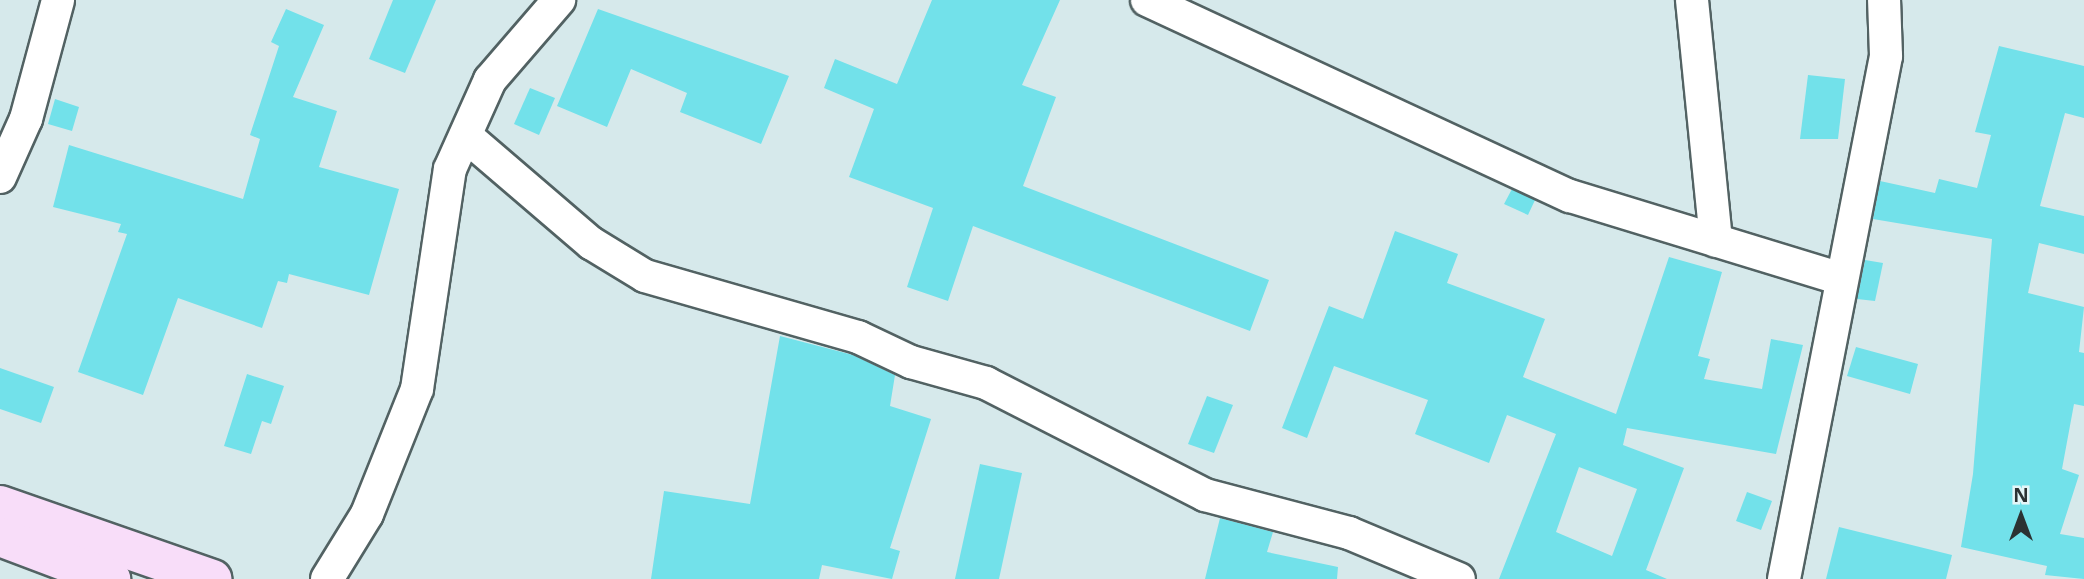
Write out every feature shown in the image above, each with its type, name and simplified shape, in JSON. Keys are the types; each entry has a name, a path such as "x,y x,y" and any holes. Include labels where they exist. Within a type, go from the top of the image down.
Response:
{"main road":[{"path":"0,505 213,579"},
{"path":"0,537 111,579"}],"street":[{"path":"0,177 26,118 58,0"},
{"path":"327,579 367,514 417,388 443,192 490,80 559,0"},
{"path":"1147,0 1323,77 1453,146 1570,196 1838,278"},
{"path":"1692,0 1716,241"},
{"path":"1784,579 1838,278 1886,56 1884,0"},
{"path":"466,136 591,243 645,276 847,333 911,362 986,383 1205,495 1349,533 1459,579"}],"building":[{"path":"393,0 436,0 405,73 369,59"},
{"path":"932,0 1060,0 1022,85 1056,97 1023,186 1269,280 1250,331 973,226 948,301 907,287 933,208 849,177 874,109 824,88 835,59 897,84"},
{"path":"286,9 324,25 293,97 337,111 319,167 399,189 369,295 289,274 287,283 278,281 262,328 178,298 143,395 78,372 127,234 118,232 121,224 53,207 69,145 243,199 260,139 250,135 279,46 271,42"},
{"path":"598,9 789,76 761,144 680,112 687,93 631,69 607,127 557,106"},
{"path":"1999,46 2084,66 2084,118 2065,113 2040,206 2084,216 2084,254 2039,243 2028,293 2084,307 2079,352 2084,353 2084,406 2074,404 2062,469 2079,475 2060,534 2084,538 2084,579 2045,575 2047,566 1961,547 1973,474 1992,239 1873,219 1880,181 1935,193 1939,179 1977,188 1991,135 1975,132"},
{"path":"1808,75 1845,79 1838,139 1800,139"},
{"path":"530,88 555,98 539,135 514,124"},
{"path":"55,99 79,107 72,131 48,124"},
{"path":"1512,189 1535,200 1528,215 1504,204"},
{"path":"1395,231 1458,254 1447,283 1545,319 1523,377 1616,414 1669,257 1722,272 1698,356 1710,359 1704,379 1762,389 1771,339 1803,345 1776,454 1627,428 1623,445 1684,468 1646,570 1667,579 1499,579 1556,434 1507,415 1489,463 1415,434 1428,400 1334,366 1307,438 1282,428 1329,306 1363,319","holes":["1579,467 1637,489 1612,556 1556,532"]},
{"path":"1865,260 1883,263 1875,301 1857,299"},
{"path":"780,336 853,355 895,375 890,406 931,419 890,548 900,551 892,579 822,565 819,579 651,579 664,491 750,504"},
{"path":"1856,347 1918,364 1910,394 1847,376"},
{"path":"0,368 54,387 41,423 0,409"},
{"path":"247,374 284,386 271,424 262,421 251,454 224,446"},
{"path":"1207,396 1233,405 1214,453 1188,444"},
{"path":"980,464 1022,473 999,579 955,579"},
{"path":"1747,492 1772,501 1761,530 1736,521"},
{"path":"1220,518 1273,532 1267,552 1338,567 1337,579 1205,579"},
{"path":"1839,527 1952,555 1946,579 1826,579"}]}
